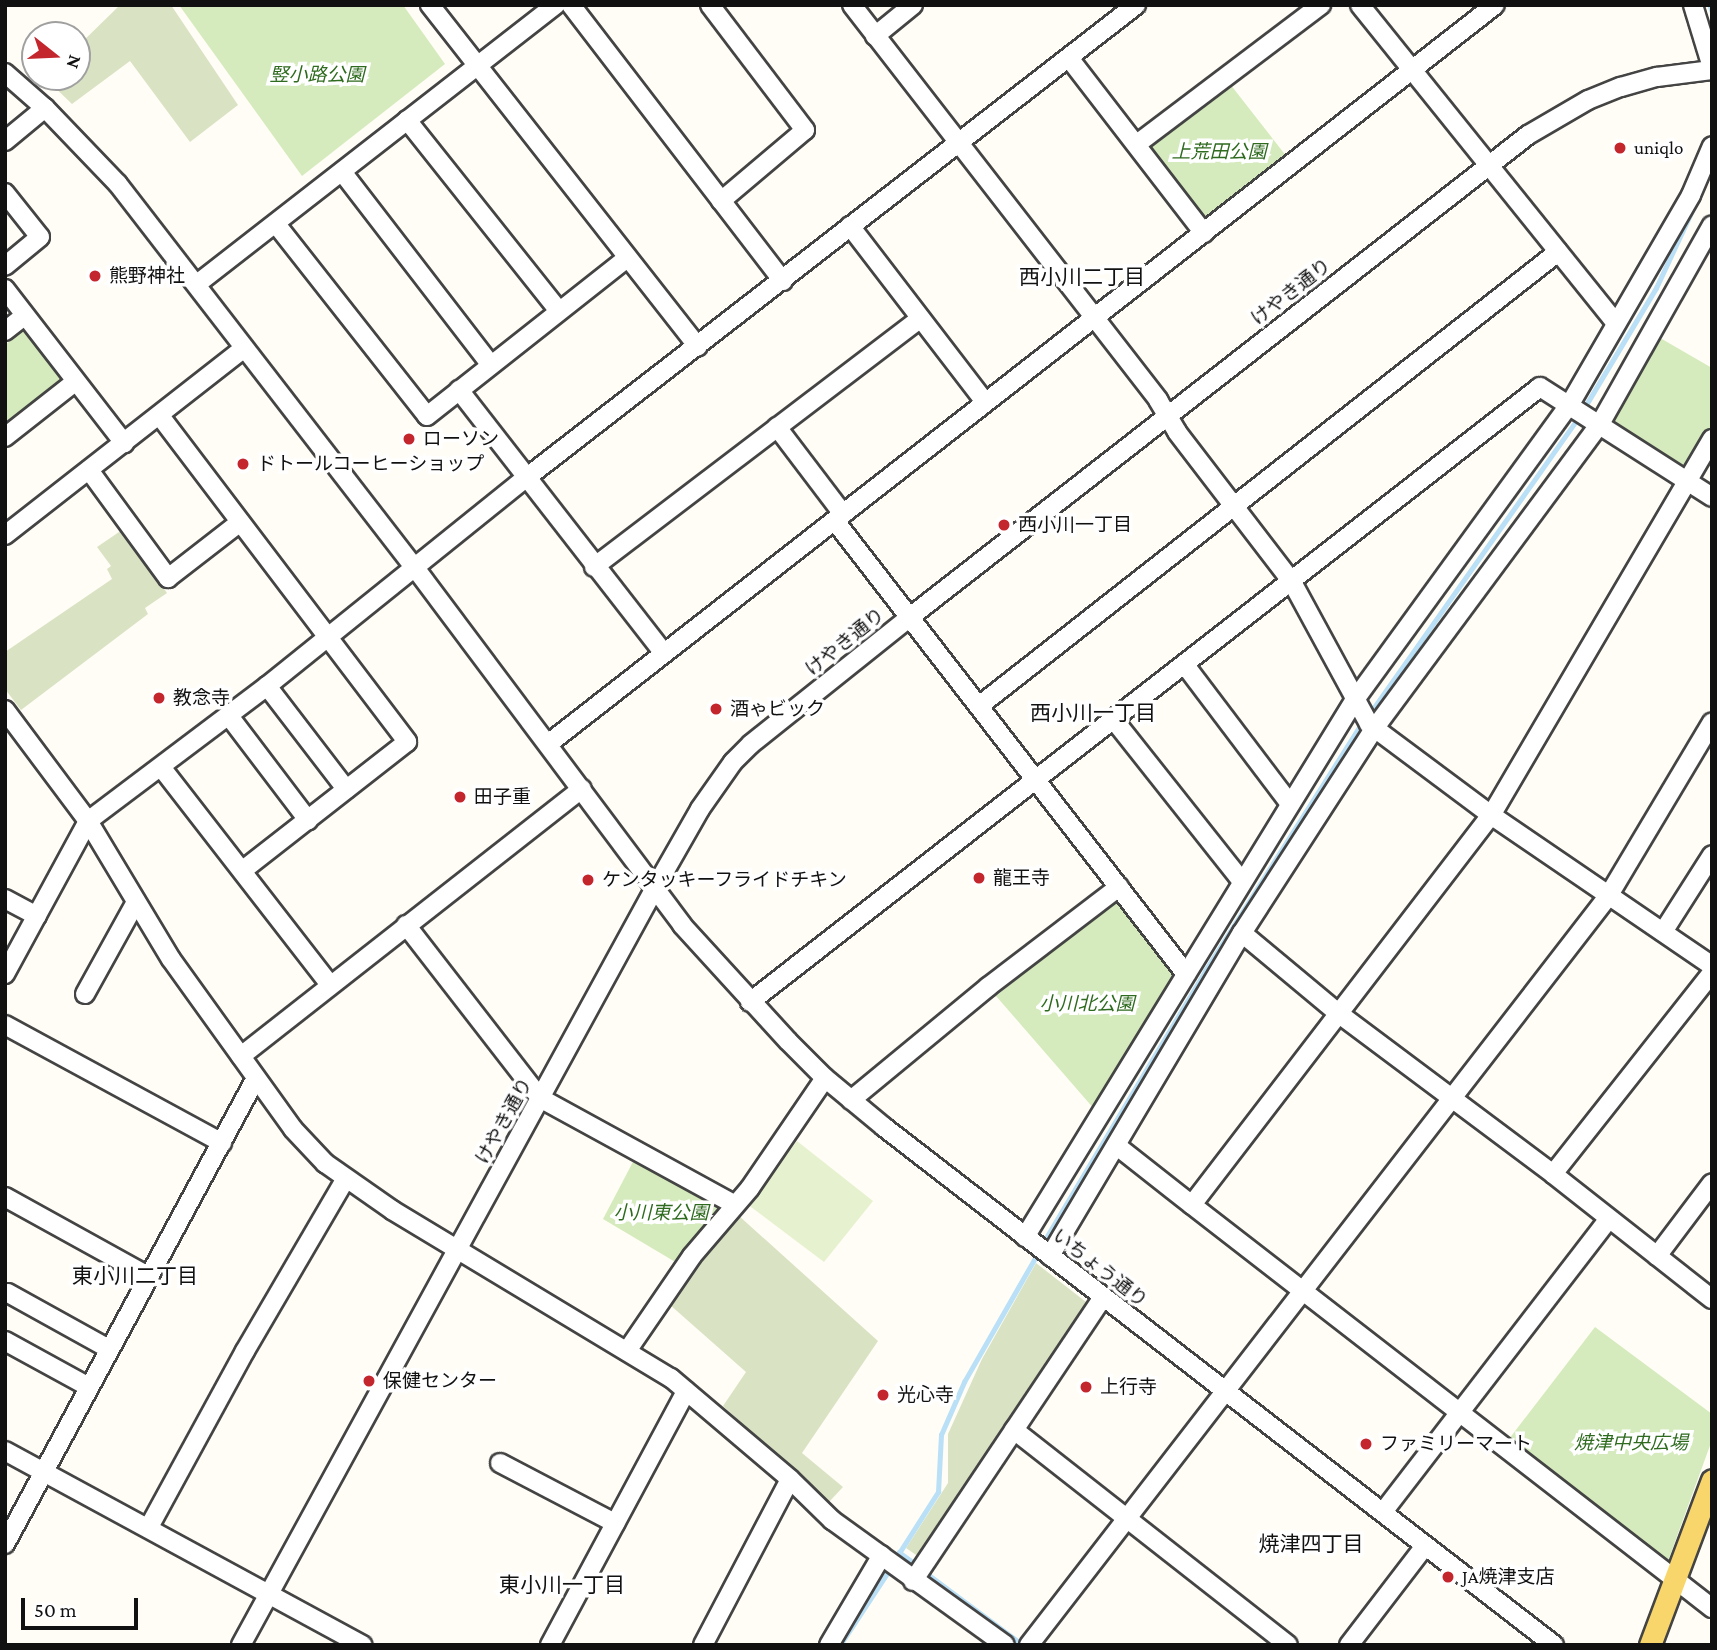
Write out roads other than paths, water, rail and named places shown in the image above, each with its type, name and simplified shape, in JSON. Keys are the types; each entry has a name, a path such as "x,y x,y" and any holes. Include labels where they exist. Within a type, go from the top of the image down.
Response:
{"main road":[{"path":"1650,1645 1712,1480"}],"street":[{"path":"430,5 626,259 698,347"},
{"path":"197,284 556,5"},
{"path":"571,5 783,281"},
{"path":"710,5 805,130 722,201"},
{"path":"852,5 1094,318 1292,582 1355,703 1371,727 1491,815 1712,966"},
{"path":"875,36 913,5"},
{"path":"5,974 88,821 267,687 526,478 1136,5"},
{"path":"1137,144 1321,5"},
{"path":"1360,5 1616,323"},
{"path":"548,744 1495,5"},
{"path":"1693,5 1712,69"},
{"path":"1069,58 1204,233"},
{"name":"けやき通り","path":"241,1645 655,888 700,809 733,762 751,744 910,617 1528,135 1588,100 1621,87 1657,77 1712,69"},
{"name":"いちょう通り","path":"5,73 45,108 118,184 416,569 690,934 750,1002 850,1100 1554,1645"},
{"path":"5,141 45,108"},
{"path":"407,120 559,311"},
{"path":"1027,1238 1241,880 1355,703 1572,405 1616,323 1691,195 1712,146"},
{"path":"343,173 491,365"},
{"path":"5,193 40,237 5,266"},
{"path":"276,224 427,416 626,259"},
{"path":"1048,1254 1117,1146 1242,933 1371,727 1595,421 1712,225"},
{"path":"850,226 985,402"},
{"path":"979,706 1558,252"},
{"path":"5,289 124,443"},
{"path":"5,331 24,316"},
{"path":"594,567 920,319"},
{"path":"5,536 244,348"},
{"path":"5,437 75,382"},
{"path":"750,1002 1540,387 1712,496"},
{"path":"459,390 594,567 664,653"},
{"path":"159,416 407,742 242,871"},
{"path":"777,427 910,617 1186,974"},
{"path":"1192,1205 1491,815 1712,439"},
{"path":"89,470 169,578 239,523"},
{"path":"1185,665 1290,804"},
{"path":"267,687 346,789"},
{"path":"5,710 88,821 171,959 256,1078 293,1129 345,1180 671,1378 790,1479 832,1520 1005,1645"},
{"path":"229,716 308,820"},
{"path":"1114,720 1241,880"},
{"path":"1029,1645 1226,1392 1450,1096 1609,895 1712,722"},
{"path":"161,768 330,985"},
{"path":"241,1056 582,789"},
{"path":"1663,932 1712,855"},
{"path":"850,1100 988,987 1119,887"},
{"path":"5,899 37,916"},
{"path":"85,994 136,901"},
{"path":"406,925 540,1097 734,1204"},
{"path":"1242,933 1338,1013 1553,1174 1712,1299"},
{"path":"1553,1174 1712,973"},
{"path":"5,1025 222,1143"},
{"path":"5,1544 256,1078"},
{"path":"627,1351 692,1256 750,1188 825,1078"},
{"path":"1117,1146 1712,1608"},
{"path":"149,1527 245,1352 345,1180"},
{"path":"1657,1256 1712,1183"},
{"path":"5,1197 148,1276"},
{"path":"1382,1512 1609,1219"},
{"path":"8,1293 109,1349"},
{"path":"913,1581 1103,1297"},
{"path":"5,1341 89,1387"},
{"path":"550,1645 687,1391"},
{"path":"1014,1430 1288,1645"},
{"path":"5,1451 363,1645"},
{"path":"500,1462 615,1523"},
{"path":"703,1645 790,1479"},
{"path":"1349,1645 1425,1546"},
{"path":"829,1645 882,1556"}],"waterway":[{"path":"1710,5 1712,11"},
{"path":"1583,410 1656,288 1697,200"},
{"path":"1370,713 1579,417"},
{"path":"1043,1243 1205,971 1362,723"},
{"path":"894,1561 938,1492 941,1435 964,1382 1039,1251"},
{"path":"899,1552 918,1566"},
{"path":"840,1645 890,1569"},
{"path":"925,1572 1023,1645"}],"place":[{"name":"uniqlo","path":"1620,148"},
{"name":"熊野神社","path":"95,276"},
{"name":"ローソン","path":"409,439"},
{"name":"ドトールコーヒーショップ","path":"243,464"},
{"name":"西小川一丁目","path":"1004,525"},
{"name":"教念寺","path":"159,698"},
{"name":"酒ゃビック","path":"716,709"},
{"name":"田子重","path":"460,797"},
{"name":"龍王寺","path":"979,878"},
{"name":"ケンタッキーフライドチキン","path":"588,880"},
{"name":"保健センター","path":"369,1381"},
{"name":"上行寺","path":"1086,1387"},
{"name":"光心寺","path":"883,1395"},
{"name":"ファミリーマート","path":"1366,1444"},
{"name":"JA焼津支店","path":"1448,1577"}],"district":[{"name":"西小川二丁目","path":"1082,277"},
{"name":"西小川一丁目","path":"1093,713"},
{"name":"東小川二丁目","path":"135,1276"},
{"name":"焼津四丁目","path":"1311,1544"},
{"name":"東小川一丁目","path":"562,1585"}],"park label":[{"name":"竪小路公園","path":"317,75"},
{"name":"上荒田公園","path":"1219,152"},
{"name":"小川北公園","path":"1087,1004"},
{"name":"小川東公園","path":"661,1213"},
{"name":"焼津中央広場","path":"1631,1443"}]}
